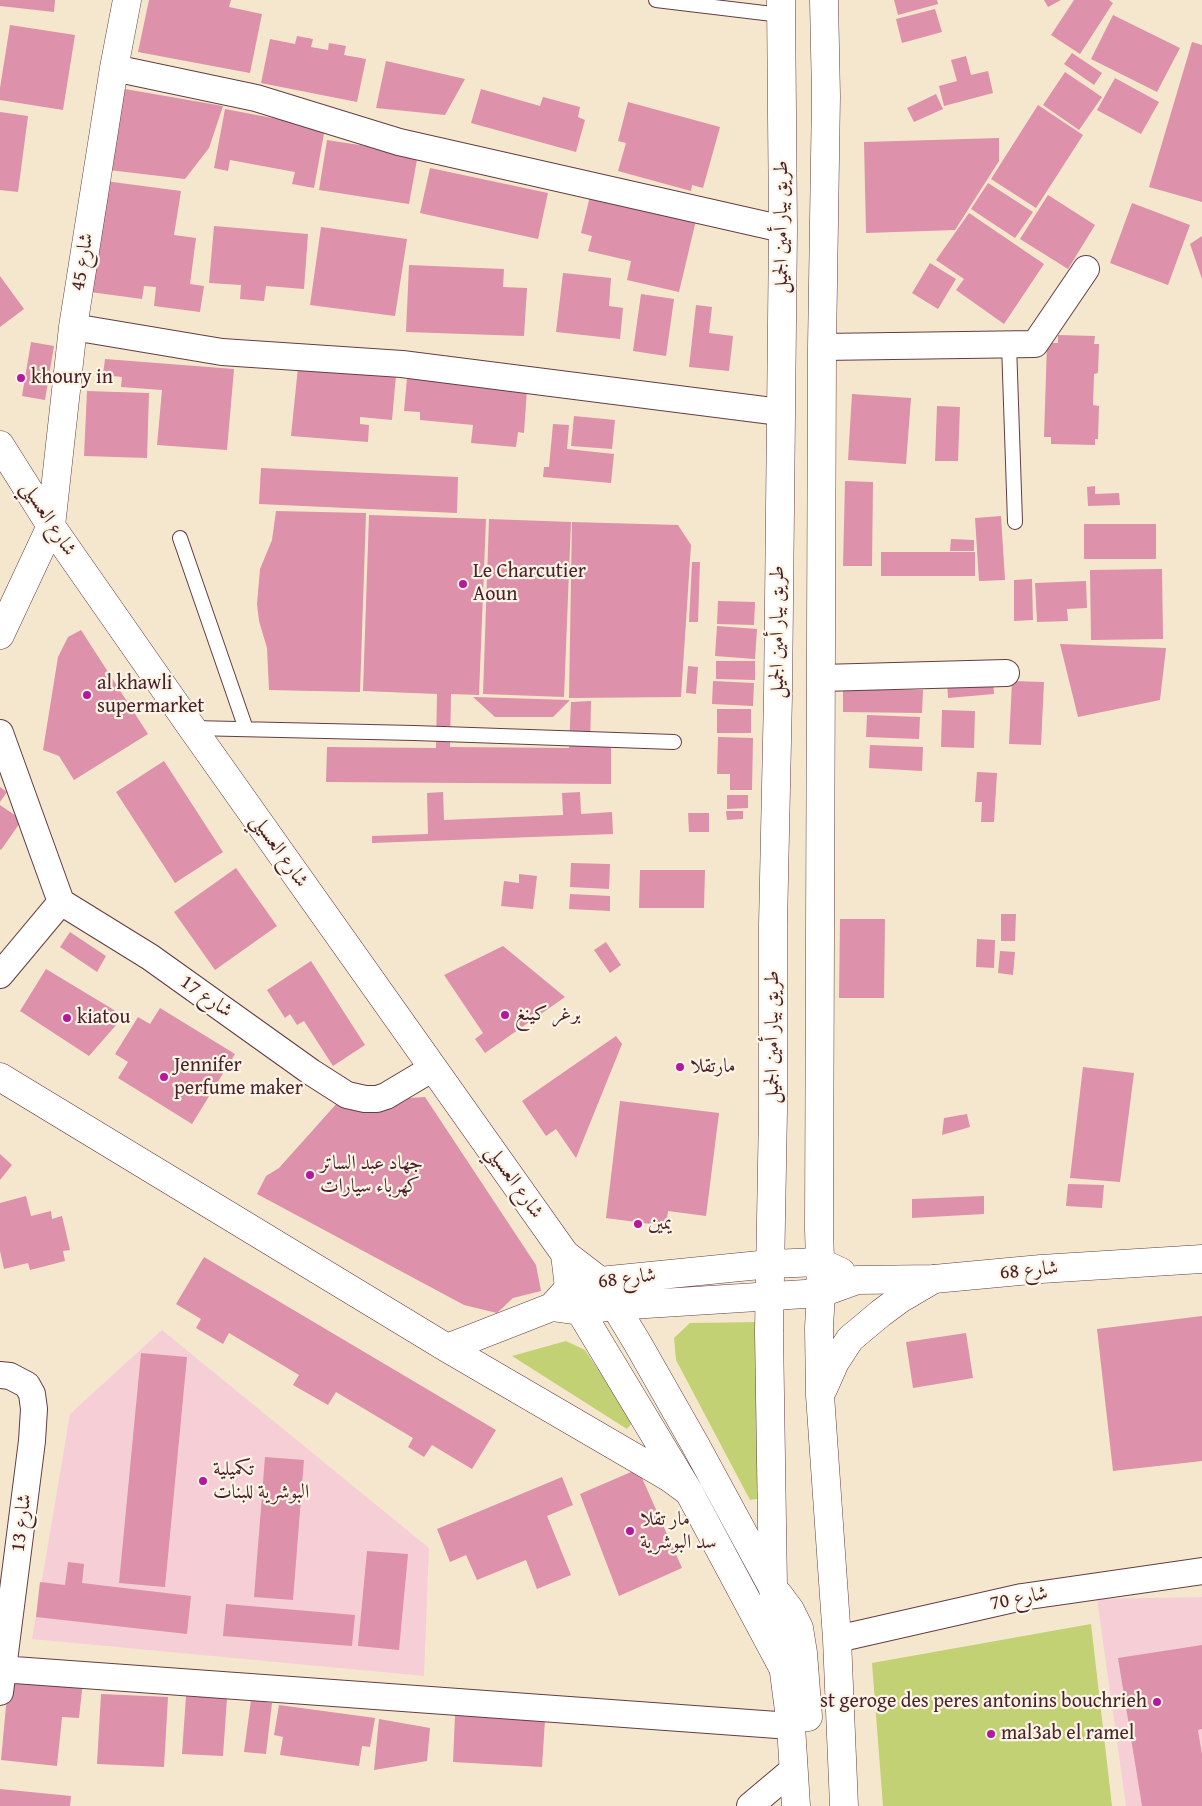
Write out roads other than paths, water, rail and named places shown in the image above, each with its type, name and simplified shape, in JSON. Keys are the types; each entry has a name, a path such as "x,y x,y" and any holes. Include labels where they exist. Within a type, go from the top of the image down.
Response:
{"street":[{"name":"شارع 45","path":"0,636 51,526 73,326 114,68 128,0"},
{"name":"طريق بيار أمين الجميل","path":"824,0 826,96 822,347 821,1293 819,1327 820,1395 837,1639 844,1806"},
{"name":"طريق بيار أمين الجميل","path":"773,1588 769,1331 771,1296 773,924 778,695 783,229 782,7"},
{"path":"114,68 256,98 399,142 783,229"},
{"path":"822,347 1035,344 1086,269"},
{"path":"73,326 222,352 402,364 780,412"},
{"name":"شارع العسيلي","path":"0,444 51,526 565,1254 600,1281 696,1446 773,1588"},
{"path":"821,678 1006,673"},
{"path":"0,733 61,902 0,975"},
{"name":"شارع 17","path":"61,902 150,957 311,1072 347,1095 365,1099 377,1099 386,1096 433,1068"},
{"path":"0,1077 447,1348 670,1478 690,1492"},
{"name":"شارع العسيلي","path":"565,1254 567,1302"},
{"name":"شارع 68","path":"567,1302 614,1306 821,1293 857,1280 934,1279 1041,1269 1202,1259"},
{"name":"شارع 68","path":"447,1348 567,1302 600,1281 770,1264 820,1262 857,1280"},
{"path":"820,1395 835,1362 850,1338 880,1313 934,1279"},
{"path":"567,1302 690,1492 784,1669"},
{"name":"شارع 13","path":"0,1375 10,1376 28,1385 32,1394 34,1408 32,1441 1,1677"},
{"name":"شارع 70","path":"837,1639 1022,1597 1202,1571"},
{"path":"773,1588 791,1726 796,1806"},
{"path":"773,1588 790,1610 799,1628 803,1653 814,1806"},
{"path":"1,1677 791,1726"},
{"path":"750,1806 794,1769"}],"lane":[{"path":"656,0 782,7"},
{"path":"1009,344 1015,522"},
{"path":"180,538 246,729"},
{"path":"192,728 674,742"}],"place":[{"name":"khoury in","path":"21,378"},
{"name":"Le Charcutier Aoun","path":"463,584"},
{"name":"al khawli supermarket","path":"87,695"},
{"name":"برغر كينغ","path":"505,1015"},
{"name":"kiatou","path":"67,1018"},
{"name":"مارتقلا","path":"680,1067"},
{"name":"Jennifer perfume maker","path":"164,1077"},
{"name":"جهاد عبد الساتر كهرباء سيارات","path":"310,1175"},
{"name":"يمين","path":"638,1224"},
{"name":"تكميلية البوشرية للبنات","path":"203,1481"},
{"name":"مار تقلا سد البوشرية","path":"630,1531"},
{"name":"st geroge des peres antonins bouchrieh","path":"1157,1702"},
{"name":"mal3ab el ramel","path":"991,1734"}]}
